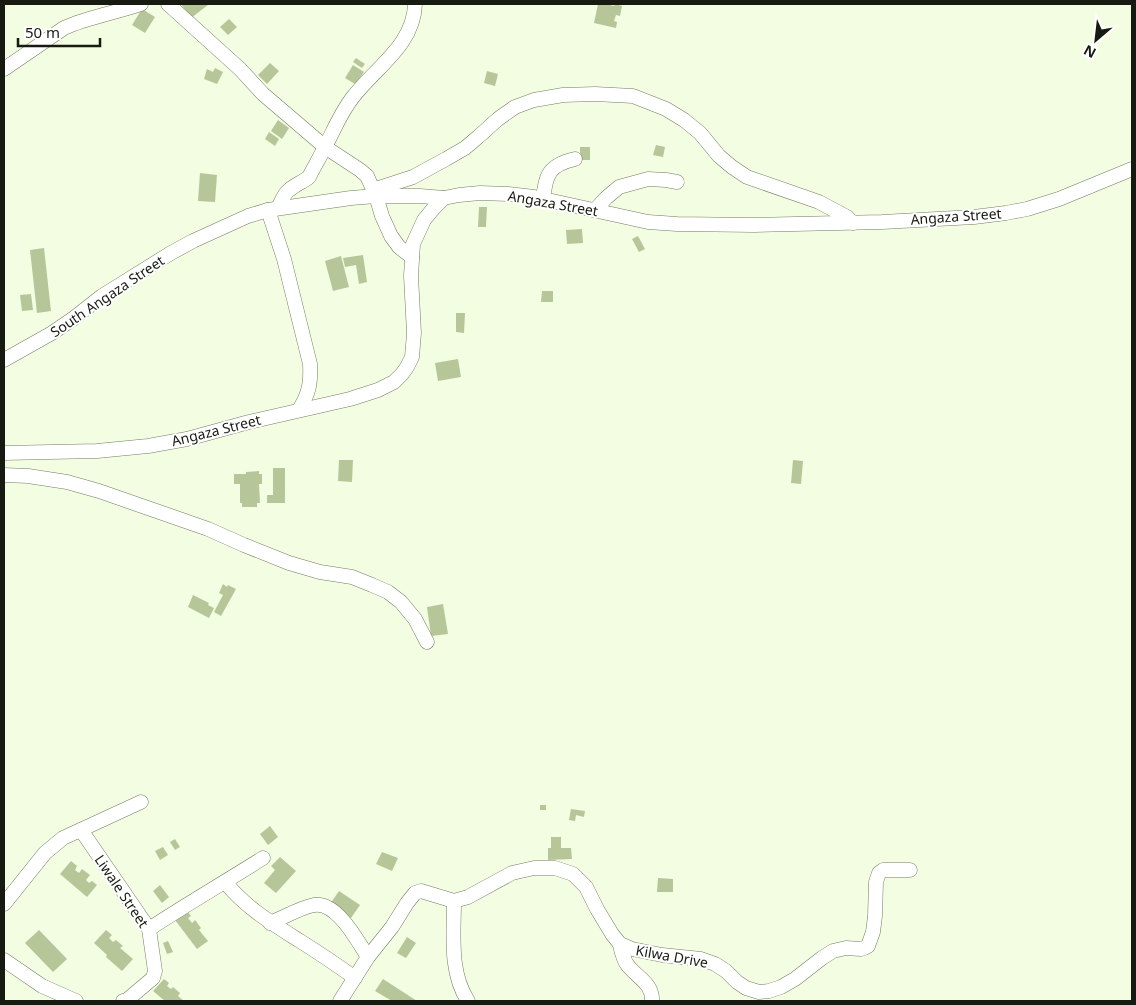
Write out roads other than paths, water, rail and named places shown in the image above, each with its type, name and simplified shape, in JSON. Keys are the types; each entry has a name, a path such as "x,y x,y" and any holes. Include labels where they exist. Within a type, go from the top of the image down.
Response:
{"street":[{"path":"4,69 64,28 140,4"},
{"path":"168,4 240,69 263,94 325,147 367,176 391,236 399,247 412,257"},
{"path":"299,410 307,397 311,380 310,364 273,209 289,191 309,177 340,116 353,97 394,54 406,38 413,18 415,4"},
{"path":"375,193 413,177 465,148 498,119 515,107 534,100 563,95 633,96 666,109 684,120 700,133 719,156 747,177 819,202 853,222"},
{"path":"543,199 548,176 555,166 575,159"},
{"name":"Angaza Street","path":"4,452 97,451 148,446 187,439 249,422 350,399 378,390 394,382 408,367 412,357 414,333 413,244 424,220 444,198 480,193 508,194 543,199 648,222 677,224 754,225 974,217 1006,213 1059,199 1132,169"},
{"path":"595,210 619,187 648,179 677,182"},
{"name":"South Angaza Street","path":"4,360 52,333 102,296 193,241 248,216 273,209 375,193 444,198"},
{"path":"4,475 28,476 67,482 99,491 138,503 208,529 290,562 320,572 352,577 372,584 388,592 401,602 415,619 427,642"},
{"path":"4,904 45,853 63,838 141,802"},
{"name":"Liwale Street","path":"81,830 149,929 155,971 153,978 127,1000 123,1001"},
{"path":"149,929 263,858"},
{"name":"Kilwa Drive","path":"454,901 468,897 512,873 534,868 555,868 573,874 586,887 597,909 620,944 632,949 662,955 701,959 715,964 726,971 746,988 759,992 781,987 833,951 846,948 861,949 868,946 873,932 876,882 879,873 883,870 910,870"},
{"path":"225,882 248,907 355,978"},
{"path":"340,1001 407,903 415,893 421,891 454,901 453,954 458,979 468,1001"},
{"path":"270,923 306,908 316,905 325,906 341,919 368,958"},
{"path":"620,944 626,962 642,978 652,992 652,1001"},
{"path":"4,960 42,986 76,1001"}]}
